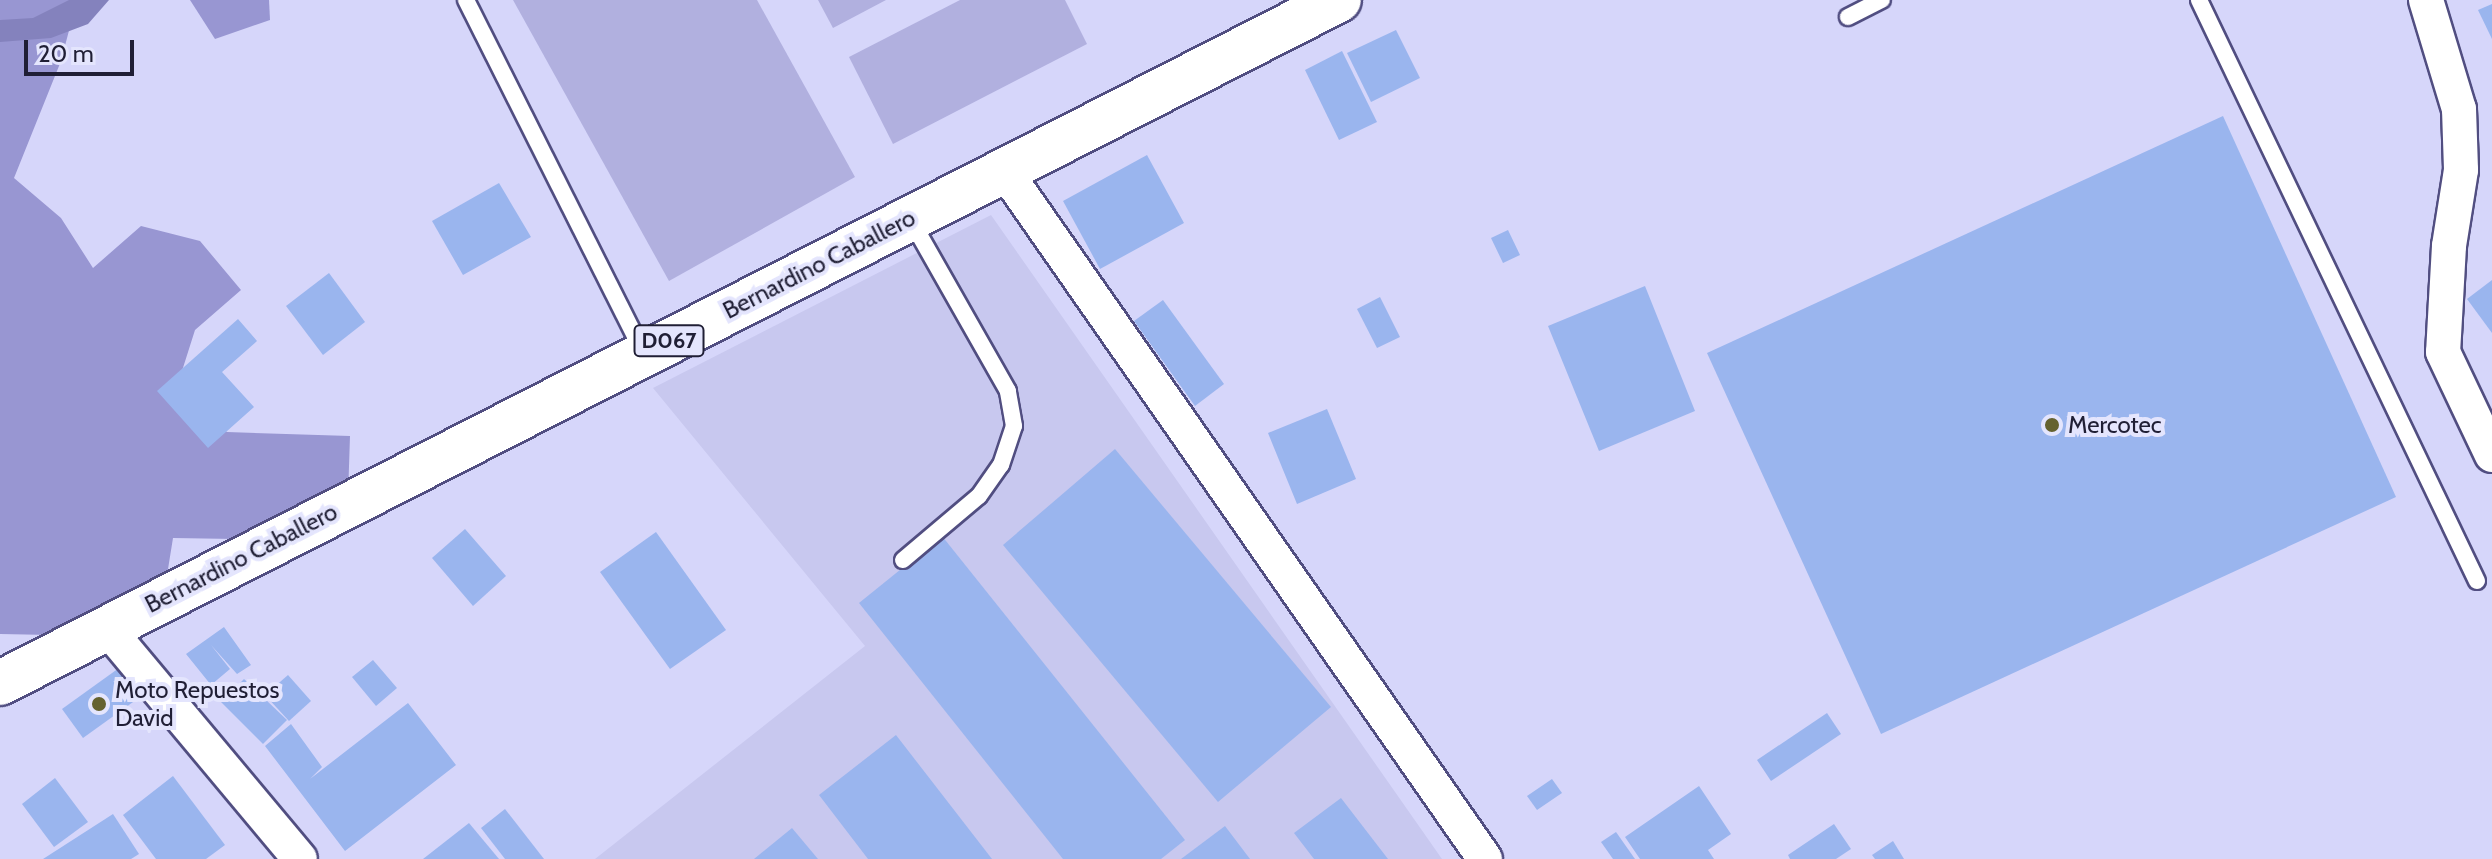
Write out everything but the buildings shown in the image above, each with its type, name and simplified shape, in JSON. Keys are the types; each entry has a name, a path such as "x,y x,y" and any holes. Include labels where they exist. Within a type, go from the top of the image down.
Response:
{"main road":[{"name":"Bernardino Caballero","path":"0,683 1339,0"}],"street":[{"path":"2426,0 2459,125 2461,170 2447,259 2443,352 2492,455"},
{"path":"1004,170 1485,859"},
{"path":"106,627 300,859"}],"lane":[{"path":"466,0 643,353"},
{"path":"1848,17 1882,0"},
{"path":"2199,0 2477,581"},
{"path":"903,560 979,496 1001,465 1014,426 1008,391 909,218"}],"shaded area":[{"path":"0,0 77,0 61,61 14,178 61,218 93,268 141,226 200,241 241,290 195,330 175,393 227,432 350,436 348,497 235,539 173,538 164,594 51,635 0,634"},
{"path":"69,0 109,0 88,24 51,38 0,42 0,20 33,18"},
{"path":"190,0 269,0 270,20 215,39"},
{"path":"513,0 757,0 855,177 669,281"},
{"path":"818,0 886,0 833,28"},
{"path":"960,0 1065,0 1087,44 893,144 849,57"},
{"path":"991,215 1442,859 595,859 865,646 653,388"}],"place":[{"name":"Mercotec","path":"2052,425"},
{"name":"Moto Repuestos David","path":"99,704"}]}
